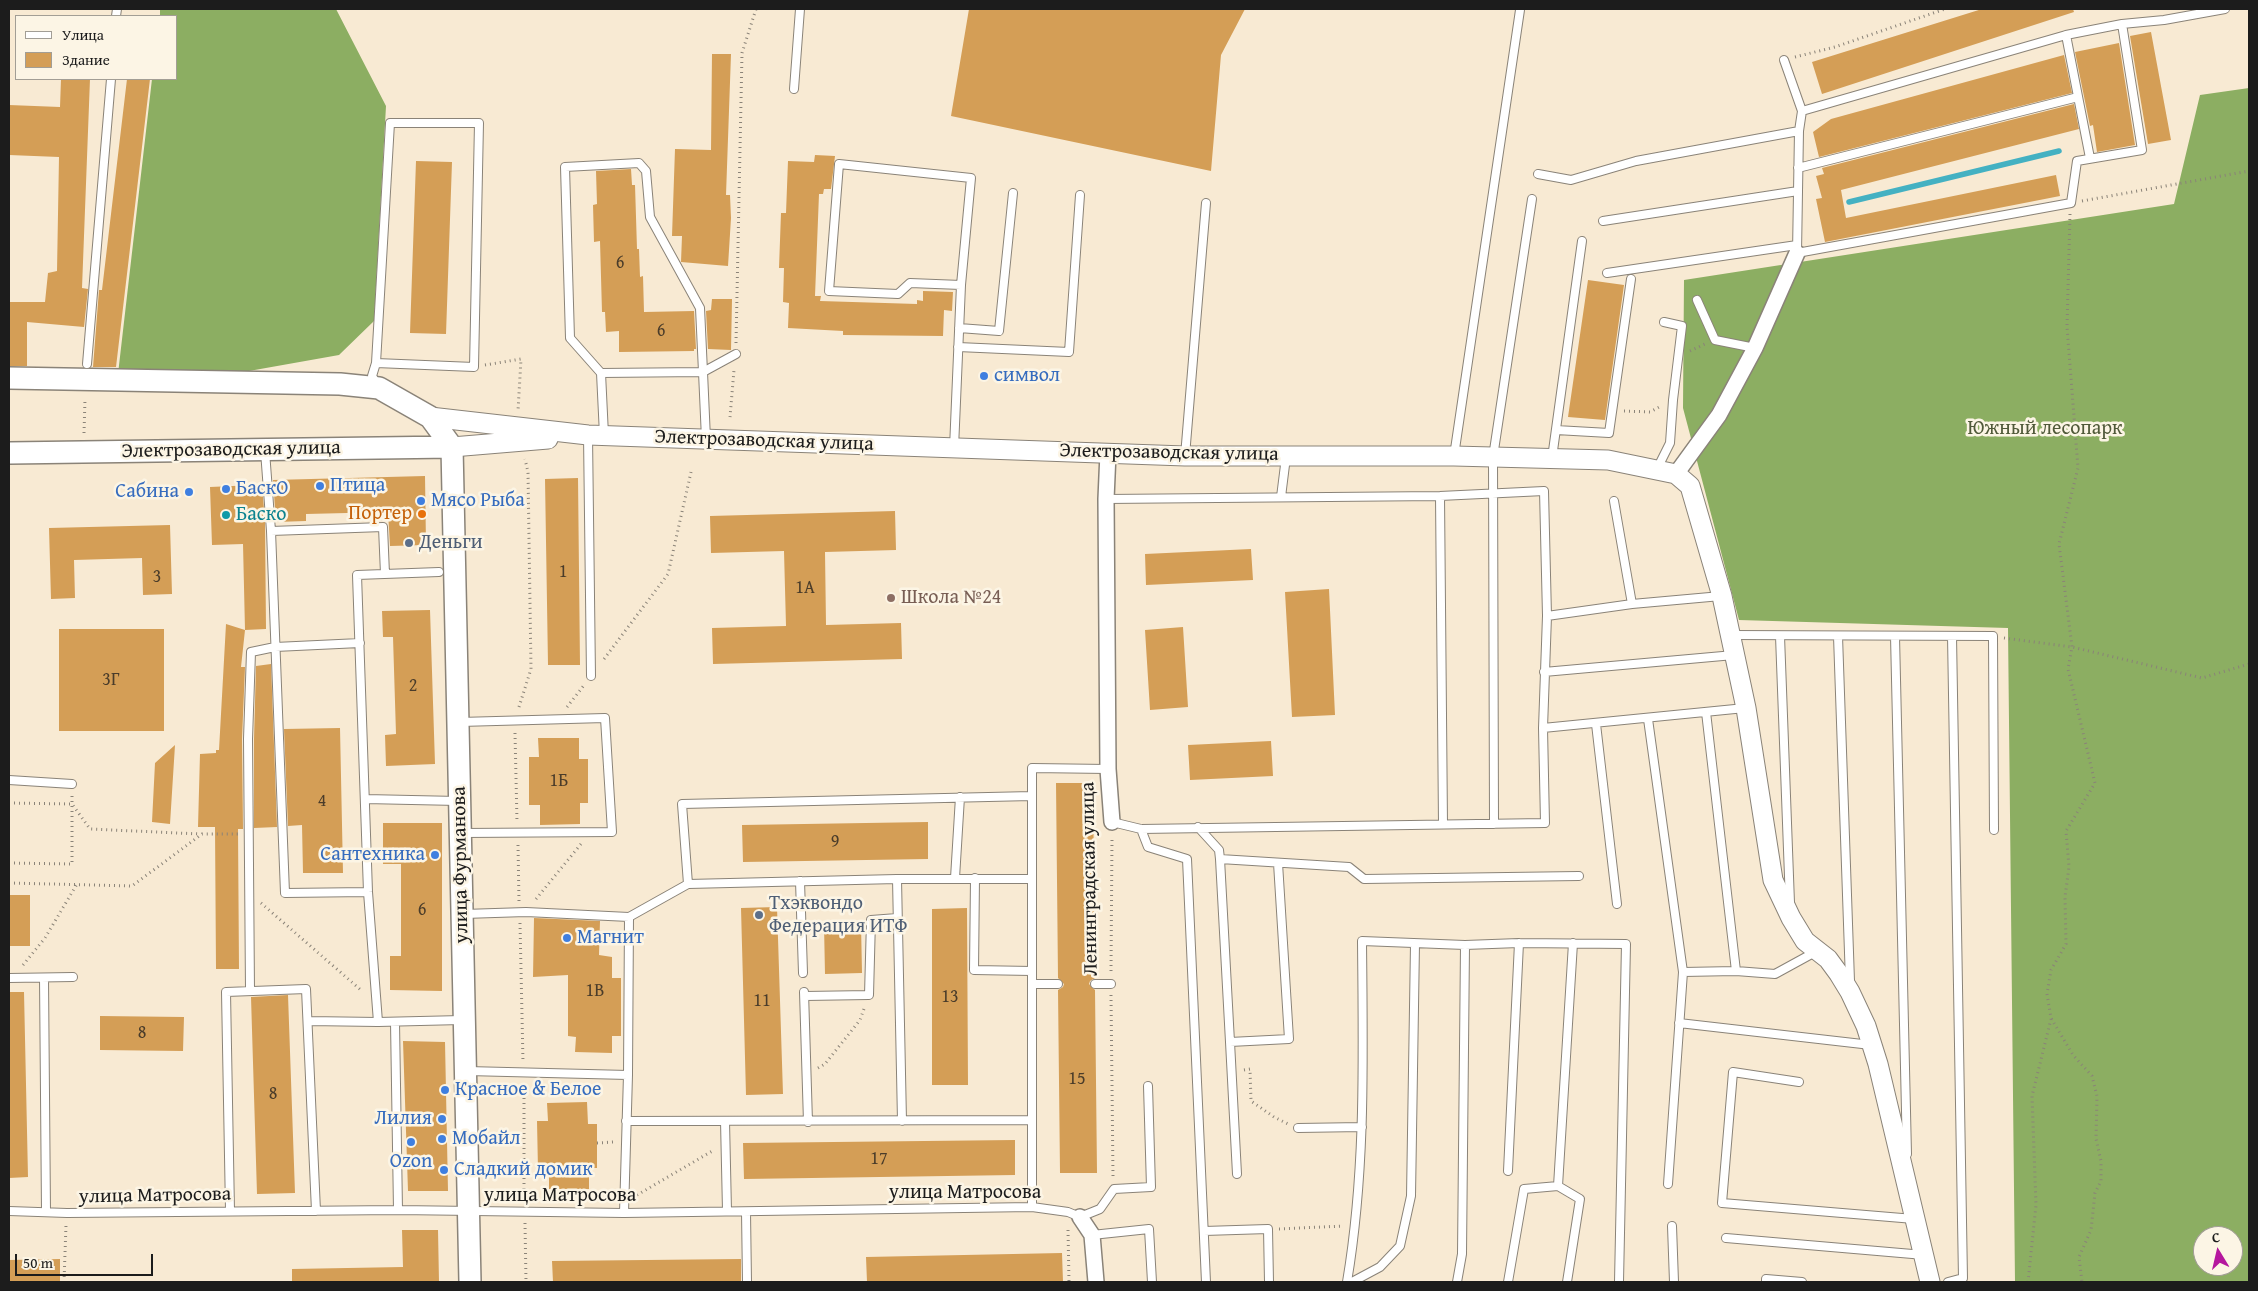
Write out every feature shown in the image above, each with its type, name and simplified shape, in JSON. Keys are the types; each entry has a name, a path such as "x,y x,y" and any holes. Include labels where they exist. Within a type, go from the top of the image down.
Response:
{"main road":[{"name":"Электрозаводская улица","path":"9,378 340,384 379,388 430,417 452,447"},
{"name":"Электрозаводская улица","path":"9,454 452,447"},
{"name":"улица Фурманова","path":"452,447 470,1282"}],"street":[{"path":"1797,249 1755,348 1719,414 1676,474 1690,486 1722,596 1746,708 1773,880 1791,918 1805,941 1828,959 1850,992 1872,1045 1930,1282"},
{"name":"Электрозаводская улица","path":"430,417 518,434 706,438 1185,456 1552,458 1608,460 1676,474"},
{"name":"Электрозаводская улица","path":"452,447 518,434"},
{"name":"Ленинградская улица","path":"1108,453 1106,499 1108,769 1112,822"},
{"path":"1074,1214 1092,1235 1096,1282"}],"lane":[{"path":"794,89 800,9"},
{"path":"1802,111 2066,35 2122,24 2164,20 2225,9"},
{"path":"1454,456 1520,10"},
{"path":"1606,273 1797,249 2070,203 2077,161 2142,150 2122,24"},
{"path":"2066,35 2090,158"},
{"path":"1784,60 1802,111 1799,131 1797,249"},
{"path":"87,364 111,80"},
{"path":"1798,168 2078,97"},
{"path":"376,363 474,367 479,124 390,123 376,363 372,376 379,388"},
{"path":"1538,174 1572,180 1636,161 1799,131"},
{"path":"591,676 596,435 601,373 570,338 565,166 639,163 646,171 650,217 700,308 706,438"},
{"path":"954,448 961,285 971,178 838,164 829,291 898,294 910,283 961,285"},
{"path":"1603,221 1798,191"},
{"path":"959,328 999,331 1013,193"},
{"path":"958,347 1069,352 1080,194"},
{"path":"1494,824 1493,457 1532,199"},
{"path":"1185,456 1206,203"},
{"path":"1552,458 1582,241"},
{"path":"1556,430 1610,433 1631,279"},
{"path":"1697,300 1715,340 1755,348"},
{"path":"1657,469 1670,443 1672,400 1680,356 1682,326 1664,322"},
{"path":"601,373 703,372 736,354"},
{"path":"265,450 271,531 285,893 368,892"},
{"path":"1281,497 1286,456"},
{"path":"1106,499 1440,496 1544,491 1546,616 1543,728 1545,823 1141,829 1112,822"},
{"path":"1440,496 1443,824"},
{"path":"1614,501 1632,604"},
{"path":"271,531 383,527 385,574"},
{"path":"378,1022 368,892 357,575 439,572"},
{"path":"1546,616 1632,604 1722,596"},
{"path":"1731,635 1993,636 1994,830"},
{"path":"1780,636 1791,918"},
{"path":"1838,636 1850,992"},
{"path":"1895,636 1908,1191"},
{"path":"1948,1282 1963,1278 1952,636"},
{"path":"250,991 248,739 251,652 275,647 360,643"},
{"path":"1544,672 1735,655"},
{"path":"1543,728 1746,708"},
{"path":"1706,712 1736,971"},
{"path":"458,722 606,718 612,832 461,833"},
{"path":"1648,718 1683,972 1668,1184"},
{"path":"1596,724 1617,904"},
{"path":"1032,1207 1032,768 1108,769"},
{"path":"9,780 72,784"},
{"path":"688,884 682,804 1032,796"},
{"path":"955,878 960,797"},
{"path":"365,799 460,801"},
{"path":"1198,827 1219,850 1237,1174"},
{"path":"1141,829 1148,847 1187,858 1206,1282"},
{"path":"1220,859 1349,867 1364,879 1579,876"},
{"path":"1230,1042 1289,1039 1278,863"},
{"path":"462,914 523,913 629,917 688,884 955,878 1032,879"},
{"path":"975,878 974,970 1032,971"},
{"path":"897,879 902,1121"},
{"path":"800,881 803,973"},
{"path":"624,1213 628,1075 629,917"},
{"path":"808,1122 805,994 869,995 871,920 897,918"},
{"path":"1347,1282 1355,1226 1362,1127 1362,941 1465,946 1519,943 1626,944 1619,1282"},
{"path":"1508,1171 1519,943"},
{"path":"1558,1186 1573,943"},
{"path":"1352,1282 1380,1267 1400,1246 1411,1196 1416,944"},
{"path":"1457,1282 1462,1254 1465,946"},
{"path":"1683,972 1736,971 1775,974 1818,951"},
{"path":"11,978 73,977"},
{"path":"44,978 46,1212"},
{"path":"1032,984 1058,984"},
{"path":"1095,984 1111,984"},
{"path":"230,1211 226,992 306,989 316,1210"},
{"path":"308,1021 395,1022 464,1020"},
{"path":"395,1022 398,1210"},
{"path":"1679,1023 1872,1045"},
{"path":"465,1070 628,1075"},
{"path":"1799,1082 1733,1072 1722,1203 1915,1219"},
{"path":"1074,1214 1100,1210 1114,1189 1151,1188 1148,1086"},
{"path":"626,1121 1032,1120"},
{"path":"725,1122 727,1211"},
{"path":"1298,1128 1362,1127"},
{"path":"1508,1282 1524,1189 1558,1186 1580,1199 1567,1282"},
{"name":"улица Матросова","path":"9,1211 67,1213 398,1210 624,1213 1032,1207 1074,1214"},
{"path":"746,1212 747,1282"},
{"path":"1672,1226 1674,1282"},
{"path":"1092,1235 1149,1229 1152,1282"},
{"path":"1204,1231 1268,1229 1269,1282"},
{"path":"1726,1238 1924,1254"},
{"path":"1766,1282 1766,1279 1802,1282"}],"path":[{"path":"730,417 736,354 742,53 756,9"},
{"path":"1784,60 1835,47 1945,9"},
{"path":"2082,1282 2079,1257 2091,1230 2095,1193 2101,1181 2101,1161 2096,1139 2097,1096 2092,1076 2073,1055 2051,1018 2047,994 2051,970 2066,944 2065,897 2069,867 2066,831 2095,783 2068,669 2072,647 2059,544 2078,468 2067,327 2070,203 2249,171"},
{"path":"1680,356 1715,340"},
{"path":"474,367 521,359 518,434 528,472 531,669 514,721 523,913 526,1282"},
{"path":"84,439 85,399"},
{"path":"1613,410 1650,412 1672,400"},
{"path":"557,720 668,574 691,472"},
{"path":"1993,636 2072,647 2202,678 2249,664"},
{"path":"9,863 72,864 72,784"},
{"path":"9,803 72,804"},
{"path":"72,804 90,829 202,834 249,833"},
{"name":"Ленинградская улица","path":"1112,822 1111,984 1114,1189"},
{"path":"523,913 591,832"},
{"path":"9,883 132,886 202,834"},
{"path":"11,978 45,938 77,884"},
{"path":"250,893 376,1002"},
{"path":"807,1075 825,1064 860,1020 869,995"},
{"path":"2028,1282 2036,1204 2032,1096 2051,1018"},
{"path":"1232,1070 1250,1070 1251,1101 1274,1117 1298,1128"},
{"path":"624,1213 629,1199 726,1145"},
{"path":"64,1282 67,1213"},
{"path":"1069,1282 1074,1214"},
{"path":"1268,1229 1355,1226"}],"green space":[{"path":"160,9 336,9 386,106 374,321 339,355 249,371 118,374 152,80 178,80 178,15 160,15"},
{"name":"Южный лесопарк","path":"2249,88 2249,1282 2015,1282 2008,628 1739,620 1683,408 1684,280 2174,204 2200,95"}],"building":[{"path":"969,9 1245,9 1221,55 1211,171 951,116"},
{"path":"1982,9 2073,9 2074,12 1822,94 1812,62"},
{"path":"2151,32 2171,140 2148,144 2130,36"},
{"path":"2119,43 2135,145 2097,152 2093,125 2090,126 2075,52"},
{"path":"712,54 731,54 726,195 730,195 731,218 728,266 681,262 682,236 672,236 675,149 711,150"},
{"path":"2064,55 2072,93 1819,157 1813,132 1831,119"},
{"path":"61,80 90,80 82,288 88,289 84,327 27,322 27,366 9,366 9,302 45,302 48,273 57,271 59,157 9,155 9,105 60,107"},
{"path":"127,80 150,80 116,367 93,367 99,290 102,290"},
{"path":"2074,104 2079,129 1841,190 1846,218 2056,175 2060,196 1825,242 1816,199 1822,198 1816,176 1824,174 1822,168"},
{"path":"815,155 835,156 831,189 824,189 823,194 819,194 815,296 821,296 820,301 917,304 917,300 923,301 923,291 953,292 952,311 944,310 943,336 843,335 843,331 788,328 789,303 783,302 784,268 779,268 781,213 786,213 788,161 814,162"},
{"path":"416,161 452,162 446,334 410,333"},
{"path":"631,169 632,185 635,185 637,249 639,249 640,277 643,276 644,312 694,311 696,349 694,351 619,352 619,331 606,332 605,312 602,312 600,241 594,242 593,205 597,204 596,171"},
{"path":"1588,280 1624,285 1605,420 1568,417"},
{"path":"712,299 732,299 731,350 708,349 706,311 711,310"},
{"path":"425,476 426,545 390,546 388,512 306,514 306,521 276,522 273,480"},
{"path":"578,478 580,665 548,665 545,479"},
{"path":"262,485 265,522 266,629 245,630 243,544 212,545 210,487"},
{"path":"895,511 896,550 825,552 826,625 901,623 902,659 713,664 712,628 786,626 784,551 711,553 710,516"},
{"path":"170,525 172,594 143,595 142,558 74,560 75,598 51,599 49,528"},
{"path":"1251,549 1253,580 1146,585 1145,554"},
{"path":"1329,589 1335,715 1292,717 1285,592"},
{"path":"430,610 435,764 386,766 385,735 396,734 393,637 383,637 382,611"},
{"path":"226,624 245,630 241,667 245,667 242,739 243,829 238,829 239,969 216,969 215,827 198,827 200,754 216,753 216,750 219,750"},
{"path":"1183,627 1188,707 1150,710 1145,630"},
{"path":"59,629 164,629 164,731 59,731"},
{"path":"271,664 277,827 254,828 256,666"},
{"path":"340,728 343,873 303,873 302,825 288,826 284,729"},
{"path":"538,738 579,738 579,759 588,759 588,803 580,803 580,824 540,825 540,805 529,805 529,757 539,757"},
{"path":"1271,741 1273,776 1190,780 1188,745"},
{"path":"175,745 170,824 152,822 155,763"},
{"path":"1056,783 1093,783 1095,978 1089,984 1095,990 1097,1173 1060,1173 1058,990 1064,984 1058,978"},
{"path":"928,822 928,859 743,862 742,825"},
{"path":"383,823 442,823 442,991 390,990 390,956 401,956 401,864 383,864"},
{"path":"9,895 30,895 30,946 9,946"},
{"path":"777,907 783,1094 746,1095 741,908"},
{"path":"967,908 968,1085 932,1085 932,909"},
{"path":"534,918 600,921 599,955 612,957 612,978 621,978 621,1036 612,1036 612,1053 575,1052 576,1037 568,1036 568,975 533,977"},
{"path":"861,924 862,973 825,974 824,925"},
{"path":"9,992 24,992 28,1177 9,1178"},
{"path":"288,995 295,1193 257,1194 251,997"},
{"path":"100,1016 184,1017 183,1051 100,1050"},
{"path":"403,1041 445,1042 448,1191 408,1191"},
{"path":"587,1102 588,1124 597,1124 597,1168 589,1168 589,1189 549,1189 549,1170 538,1170 537,1121 548,1121 547,1103"},
{"path":"1015,1140 1015,1175 744,1179 743,1143"},
{"path":"402,1230 438,1230 439,1282 292,1282 292,1269 403,1267"},
{"path":"1062,1253 1063,1282 867,1282 866,1257"},
{"path":"60,1259 60,1282 9,1282 9,1260"},
{"path":"741,1259 741,1282 553,1282 552,1261"}],"waterway":[{"path":"1849,202 2059,151"}],"place":[{"name":"символ","path":"984,376"},
{"name":"Птица","path":"320,486"},
{"name":"БаскО","path":"226,489"},
{"name":"Сабина","path":"189,492"},
{"name":"Мясо Рыба","path":"421,501"},
{"name":"Портер","path":"422,514"},
{"name":"Баско","path":"226,515"},
{"name":"Деньги","path":"409,543"},
{"name":"Школа №24","path":"891,598"},
{"name":"Сантехника","path":"435,855"},
{"name":"Тхэквондо Федерация ИТФ","path":"759,915"},
{"name":"Магнит","path":"567,938"},
{"name":"Красное & Белое","path":"445,1090"},
{"name":"Лилия","path":"442,1119"},
{"name":"Мобайл","path":"442,1139"},
{"name":"Ozon","path":"411,1142"},
{"name":"Сладкий домик","path":"444,1170"}]}
